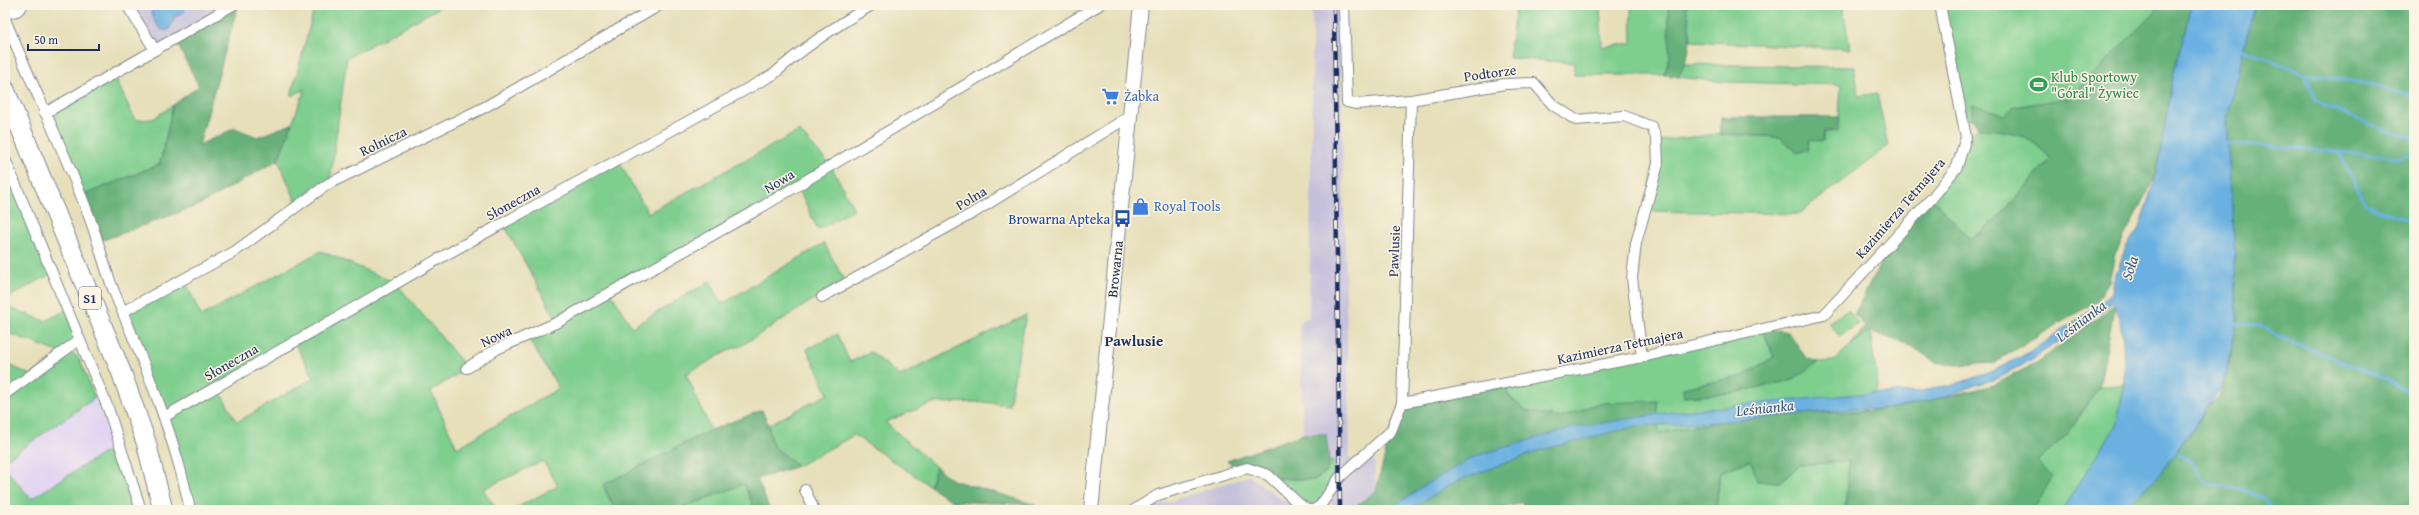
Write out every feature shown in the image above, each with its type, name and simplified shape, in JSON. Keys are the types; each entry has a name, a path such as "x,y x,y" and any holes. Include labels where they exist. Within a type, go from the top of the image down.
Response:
{"highway":[{"name":"S1","path":"5,90 122,374 146,442 163,510"}],"street":[{"path":"5,14 17,11 23,5"},
{"path":"127,5 154,50"},
{"path":"45,113 233,5"},
{"name":"Rolnicza","path":"124,311 234,252 328,184 484,107 660,5"},
{"name":"Słoneczna","path":"164,417 449,253 774,74 798,53 833,27 872,5"},
{"name":"Nowa","path":"467,368 497,349 558,322 760,208 1099,5"},
{"name":"Browarna","path":"1091,510 1141,5"},
{"name":"Podtorze","path":"1344,5 1347,102 1355,104 1411,100 1505,84 1534,83 1553,105 1576,120 1624,116 1652,127 1656,141 1658,164 1636,243 1632,278 1642,358"},
{"name":"Kazimierza Tetmajera","path":"1402,403 1642,358 1824,314 1932,198 1957,167 1966,137 1940,5"},
{"path":"5,19 90,219 115,294 124,311 164,417 184,478 190,510"},
{"name":"Pawlusie","path":"1402,403 1411,100"},
{"name":"Polna","path":"822,297 974,213 1130,116"},
{"path":"5,159 108,408 141,510"},
{"path":"5,394 79,340"},
{"path":"1134,510 1158,495 1247,468 1268,475 1307,510 1314,510 1320,506 1340,477 1391,431 1402,403"},
{"path":"805,490 814,510"}],"shaded area":[{"path":"127,5 233,5 155,50"},
{"path":"1312,5 1339,5 1350,459 1374,460 1376,491 1351,510 1331,510 1333,462 1329,462 1326,434 1303,434 1299,322 1309,318"},
{"path":"95,398 111,442 105,452 30,499 5,468 5,460"},
{"path":"1249,476 1297,510 1145,510 1146,509"}],"green space":[{"path":"238,5 199,145 235,128 257,137 292,124 278,160 199,205 98,242 81,196 160,164 173,105 199,86 174,38"},
{"path":"315,5 444,5 347,58 330,180 298,206 278,160 305,89 291,96"},
{"path":"1516,5 1600,5 1602,47 1632,43 1631,5 1668,5 1670,58 1664,75 1574,75 1574,63 1509,58"},
{"path":"1668,5 1686,5 1689,25 1689,50 1678,77 1664,75 1670,58"},
{"path":"1686,5 1845,5 1843,7 1850,49 1691,41"},
{"name":"Klub Sportowy \"Góral\" Żywiec","path":"1944,5 2163,5 2151,33 2029,132 1966,118"},
{"path":"2159,5 2192,5 2173,76 2157,173 2115,254 2109,281 2097,301 1993,363 1956,365 1935,362 1913,347 1870,331 1851,345 1865,326 1854,315 1892,240 1932,198 1971,240 1997,219 2051,159 2034,143 2026,138 2011,132 1979,128 1971,118 1973,104 2005,115 2014,107 2069,98 2154,13"},
{"path":"2254,5 2414,5 2414,510 2122,510 2161,473 2211,404 2221,394 2237,324 2234,239 2226,123"},
{"path":"1685,64 1854,67 1859,96 1877,93 1888,146 1799,214 1646,211 1657,141 1719,134 1779,137 1798,153 1815,136 1838,131 1841,85 1725,82 1678,77"},
{"path":"115,77 135,120 153,119 173,105 160,164 85,195 51,117 54,113"},
{"path":"1721,117 1840,117 1838,131 1824,131 1823,141 1809,140 1808,149 1798,153 1779,137 1719,134"},
{"path":"1979,128 2011,132 2026,138 2034,143 2051,159 1997,219 1971,240 1932,198 1957,167 1966,137"},
{"path":"799,131 831,166 854,209 818,230 797,186 611,293 632,327 710,281 722,304 824,243 844,280 741,346 733,348 686,374 711,430 603,485 615,510 512,510 558,486 543,461 483,489 497,510 190,510 124,311 184,279 201,316 321,251 396,283 467,368 431,391 457,448 559,388 527,337 558,322 503,223 618,160 648,213","holes":["294,342 314,378 237,422 217,386"]},
{"path":"5,159 51,274 5,299"},
{"path":"2115,305 2099,387 2067,435 2037,461 2052,477 2036,506 2031,510 1845,510 1849,461 1800,465 1780,482 1757,481 1751,460 1720,472 1716,510 1523,510 1522,502 1500,510 1351,510 1376,491 1391,431 1402,403 1504,384 1509,396 1526,411 1560,418 1599,403 1657,401 1659,433 1718,422 1805,413 1864,412 1916,404 1994,385 2038,362"},
{"path":"5,306 45,321 66,310 79,340 69,351 79,358 95,398 5,460 5,363 31,375 61,353 5,332"},
{"path":"1848,310 1858,324 1839,336 1829,322"},
{"path":"1026,315 1009,405 982,402 933,403 885,422 936,467 930,486 854,435 798,466 773,446 768,425 828,394 807,349 837,334 850,362 871,352 900,376"},
{"path":"1762,328 1774,357 1743,376 1683,388 1684,397 1732,393 1793,380 1818,362 1834,361 1851,345 1870,331 1878,387 1864,412 1805,413 1718,422 1658,433 1599,403 1560,418 1526,411 1509,396 1504,384"},
{"path":"1762,328 1788,332 1806,358 1818,362 1793,380 1732,393 1684,397 1683,388 1743,376 1774,357"},
{"path":"2125,384 2116,426 2062,510 2031,510 2036,506 2037,461 2067,435 2099,387"},
{"path":"762,410 768,425 773,446 798,466 757,479 770,510 755,510 744,484 676,510 615,510 603,485 711,430"},
{"path":"1303,434 1326,434 1329,462 1327,471 1314,480 1276,478 1264,468 1248,464 1233,465 1227,461"},
{"path":"105,452 114,455 131,496 134,510 5,510 5,468 31,499"},
{"path":"1751,460 1757,481 1780,482 1800,465 1849,461 1845,510 1716,510 1720,472"},
{"path":"1333,461 1334,477 1317,504 1305,503 1300,500 1276,478 1314,480 1327,471 1329,462"},
{"path":"936,467 952,480 1037,505 952,501 930,486"},
{"path":"744,484 755,510 676,510"}],"water":[{"path":"149,5 183,5 185,11 175,17 169,30 162,30 155,22"},
{"path":"2192,5 2254,5 2226,123 2234,239 2237,324 2222,387 2161,473 2122,510 2062,510 2116,426 2125,383 2123,341 2120,321 2113,303 2049,348 2006,374 1933,400 1886,409 1854,409 1718,422 1636,426 1538,451 1455,482 1408,510 1388,510 1428,483 1475,456 1572,428 1671,412 1858,394 1914,392 1950,386 1991,372 2030,352 2099,305 2112,292 2114,279 2126,247 2139,228 2157,173 2173,76"}],"waterway":[{"path":"2241,48 2305,74 2370,84 2414,96"},
{"path":"2305,74 2316,101 2383,130 2414,138"},
{"path":"2227,143 2402,157 2414,153"},
{"path":"2338,150 2365,204 2414,223"},
{"path":"2237,324 2260,325 2278,336 2387,380 2414,396"},
{"path":"2177,453 2190,461 2207,484 2241,490 2263,498 2272,510"}],"railway":[{"path":"1334,5 1340,510"}],"place":[{"name":"Klub Sportowy \"Góral\" Żywiec","path":"2038,85"},
{"name":"Żabka","path":"1111,96"},
{"name":"Royal Tools","path":"1141,206"},
{"name":"Browarna Apteka","path":"1123,219"}],"district":[{"name":"Pawlusie","path":"1134,341"}],"water label":[{"name":"Soła","path":"2130,268"},
{"name":"Leśnianka","path":"2081,321"},
{"name":"Leśnianka","path":"1765,408"}]}
